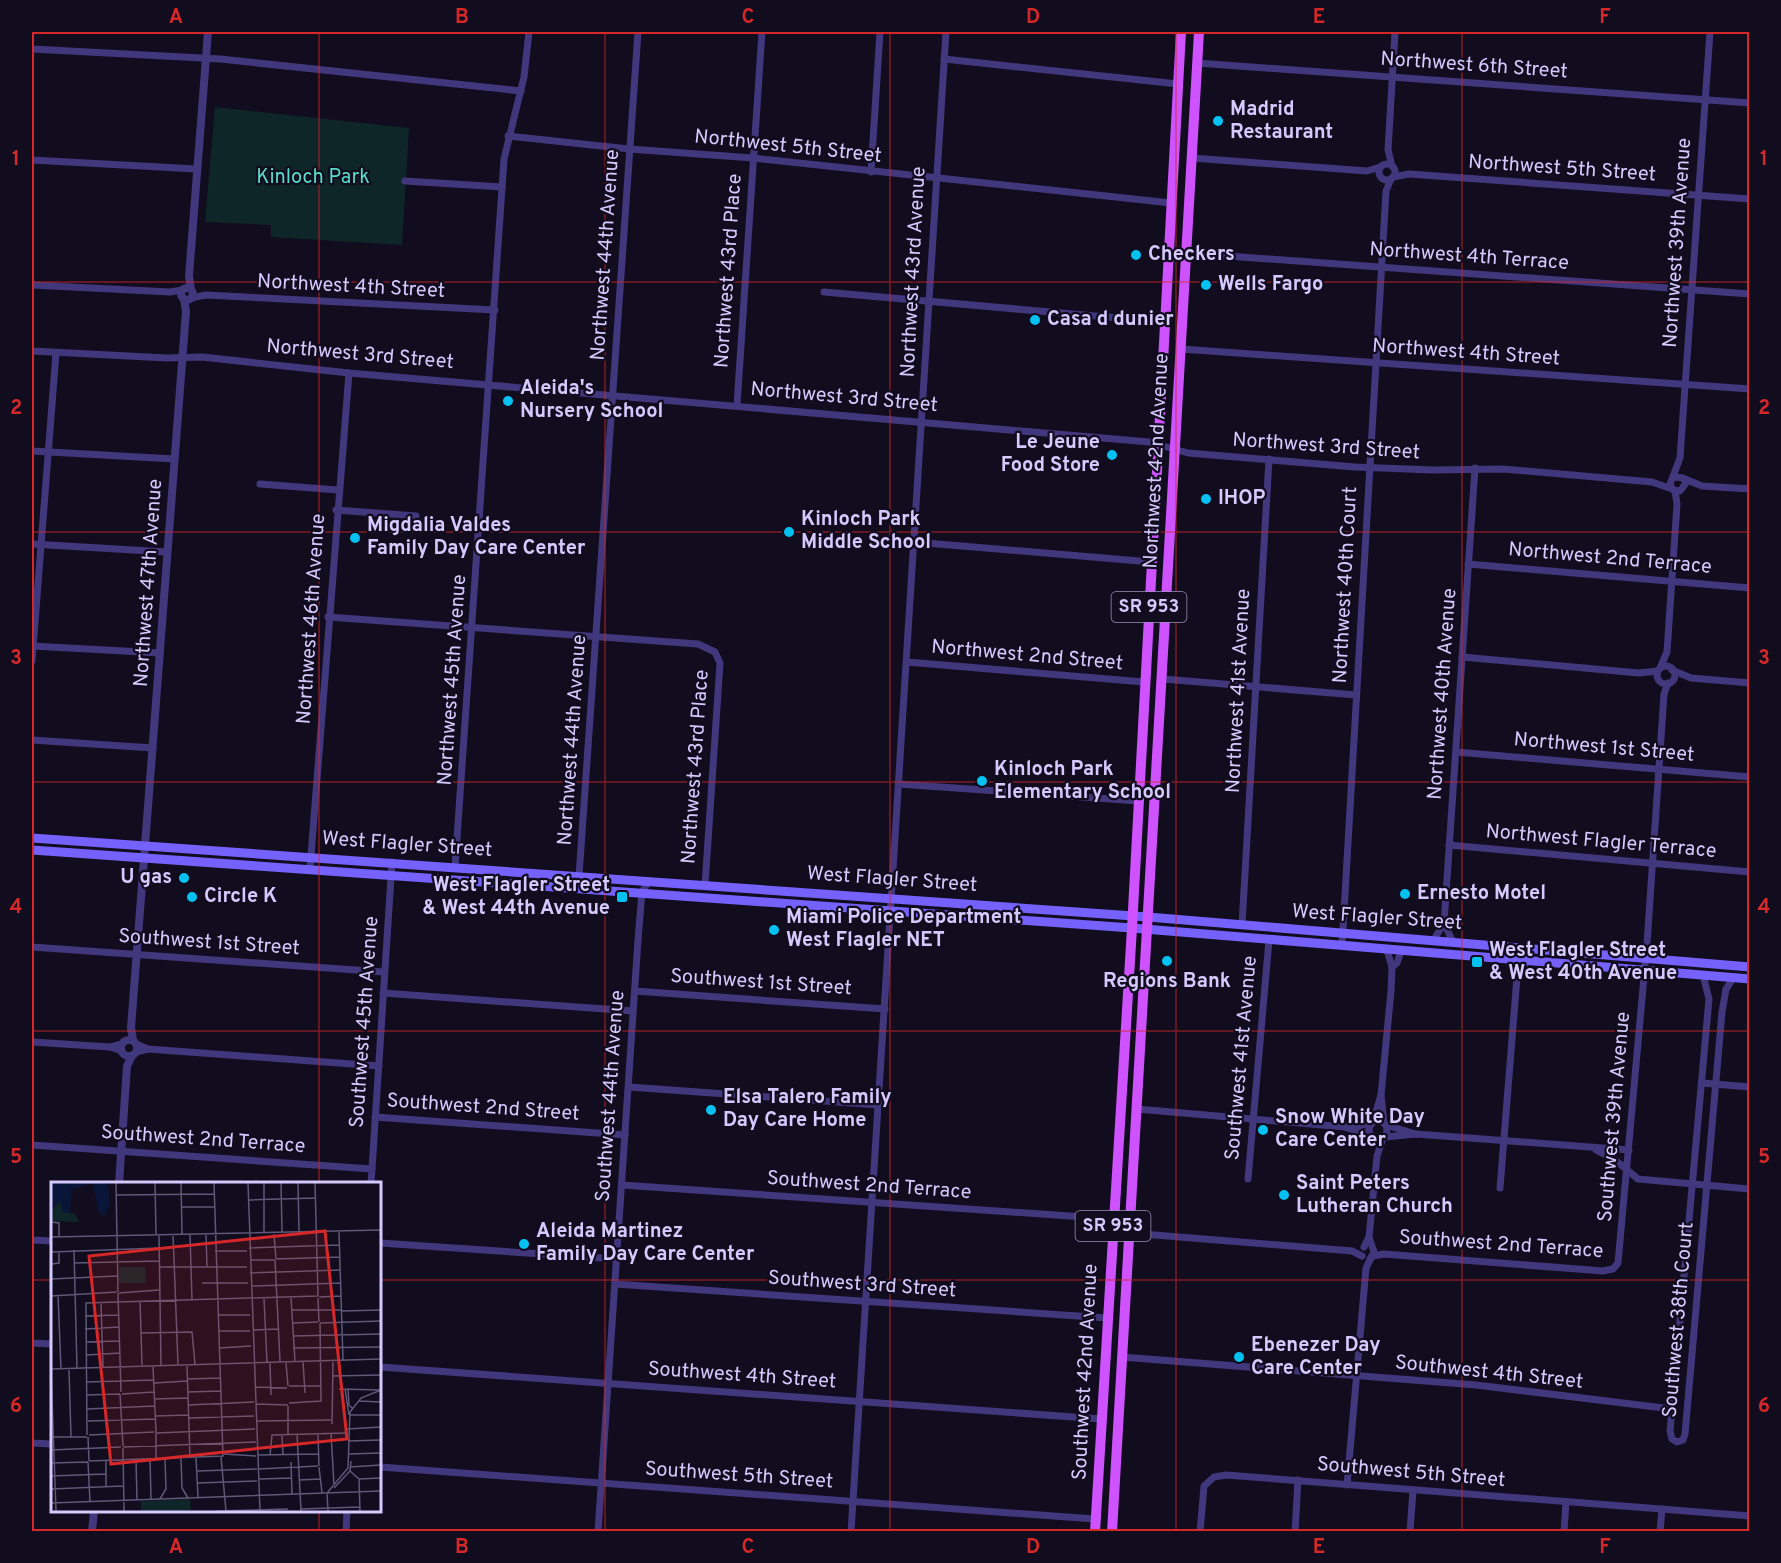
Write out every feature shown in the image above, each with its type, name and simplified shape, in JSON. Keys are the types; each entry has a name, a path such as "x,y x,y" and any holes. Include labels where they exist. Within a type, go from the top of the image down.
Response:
{"main road":[{"name":"Northwest 42nd Avenue","path":"1132,928 1181,32"},
{"name":"Northwest 42nd Avenue","path":"1148,929 1199,32"},
{"path":"1176,125 1183,147 1192,158"},
{"path":"1172,203 1182,214 1188,237"},
{"path":"1144,682 1154,692 1161,709"},
{"name":"West Flagler Street","path":"32,838 144,844 1148,917 1749,967"},
{"name":"West Flagler Street","path":"32,850 1148,929 1749,979"},
{"path":"559,886 579,876"},
{"name":"Southwest 42nd Avenue","path":"1095,1532 1132,928"},
{"name":"Southwest 42nd Avenue","path":"1112,1532 1148,929"},
{"path":"1122,1078 1128,1102 1137,1109"},
{"path":"1120,1108 1129,1118 1135,1143"},
{"path":"1113,1219 1130,1236"},
{"path":"1100,1435 1106,1449 1116,1457"}],"street":[{"name":"Northwest 47th Avenue","path":"129,1048 207,32"},
{"name":"Northwest 45th Avenue","path":"456,867 502,187 508,136 521,91 529,32"},
{"name":"Northwest 44th Avenue","path":"579,876 638,32"},
{"name":"Northwest 43rd Place","path":"737,405 762,32"},
{"path":"871,172 880,32"},
{"name":"Northwest 43rd Avenue","path":"851,1532 945,32"},
{"path":"1381,167 1388,150 1395,32"},
{"name":"Northwest 39th Avenue","path":"1679,478 1703,100 1710,32"},
{"path":"32,49 206,58 521,91"},
{"path":"944,59 1178,84"},
{"name":"Northwest 6th Street","path":"1197,63 1749,103"},
{"name":"Northwest 5th Street","path":"508,136 629,149 753,158 1172,203"},
{"path":"1387,178 1393,167 1388,150"},
{"path":"1192,158 1367,171 1387,178"},
{"path":"32,160 196,169"},
{"path":"1367,171 1381,167 1393,167"},
{"path":"1381,167 1387,178"},
{"name":"Northwest 5th Street","path":"1393,167 1409,174"},
{"name":"Northwest 5th Street","path":"1387,178 1409,174 1749,199"},
{"name":"Northwest 40th Court","path":"1342,946 1387,178"},
{"path":"405,181 502,187"},
{"name":"Northwest 4th Terrace","path":"1186,253 1749,294"},
{"name":"Northwest 4th Street","path":"32,285 495,310"},
{"path":"824,292 1164,322"},
{"name":"Northwest 4th Street","path":"1181,348 1749,389"},
{"name":"Northwest 3rd Street","path":"32,351 202,357 349,373 446,379 921,421 1158,444 1188,453 1370,468 1433,470 1475,468 1652,482 1679,490 1702,486 1749,489"},
{"path":"32,662 56,353"},
{"name":"Northwest 46th Avenue","path":"310,868 336,510 349,373"},
{"path":"32,451 174,459"},
{"name":"Northwest 41st Avenue","path":"1242,925 1269,459"},
{"name":"Northwest 40th Avenue","path":"1452,942 1444,923 1475,468"},
{"path":"1679,478 1679,490"},
{"path":"1664,694 1659,680 1659,670 1667,652 1679,478"},
{"name":"Northwest 3rd Street","path":"1652,482 1679,478 1702,486"},
{"path":"260,484 338,490"},
{"path":"336,510 416,516"},
{"path":"914,542 1151,562"},
{"path":"32,544 167,552"},
{"name":"Northwest 2nd Terrace","path":"1468,564 1749,588"},
{"path":"328,616 597,638"},
{"name":"Northwest 43rd Place","path":"597,638 698,644 715,652 720,663 705,885"},
{"path":"32,646 160,653"},
{"path":"1645,970 1664,694 1674,677 1667,652"},
{"path":"1462,657 1639,673 1672,669 1691,678"},
{"name":"Northwest 2nd Street","path":"907,662 1144,682"},
{"path":"1639,673 1670,682 1691,678 1749,683"},
{"path":"1162,679 1356,695"},
{"path":"32,740 153,748"},
{"name":"Northwest 1st Street","path":"1456,752 1749,777"},
{"path":"899,784 1138,801"},
{"name":"Northwest Flagler Terrace","path":"1449,845 1749,872"},
{"name":"Southwest 45th Avenue","path":"371,1182 392,862"},
{"name":"Southwest 44th Avenue","path":"598,1532 642,892 649,880"},
{"path":"1432,940 1444,923"},
{"name":"Southwest 41st Avenue","path":"1248,1179 1269,940"},
{"name":"Southwest 1st Street","path":"32,947 384,972"},
{"path":"1347,1485 1377,1156 1384,1137 1385,1124 1381,1095 1392,968 1387,950"},
{"path":"1392,968 1397,963 1401,951"},
{"path":"1500,1188 1517,977 1512,958"},
{"path":"1517,977 1522,972 1526,960"},
{"name":"Southwest 39th Avenue","path":"1616,1266 1620,1254 1645,970"},
{"name":"Southwest 38th Court","path":"1703,975 1709,999 1672,1409 1670,1435 1674,1442 1680,1442 1685,1434 1724,999 1734,977"},
{"name":"Southwest 1st Street","path":"635,990 885,1009"},
{"path":"383,993 633,1011"},
{"name":"Southwest 2nd Street","path":"32,1042 379,1066"},
{"path":"119,1182 129,1048"},
{"path":"1702,1083 1749,1087"},
{"path":"628,1087 879,1105"},
{"path":"1377,1156 1371,1136 1372,1123 1381,1095"},
{"path":"1137,1109 1345,1127 1372,1123 1385,1124 1416,1134"},
{"name":"Southwest 2nd Street","path":"375,1117 625,1135"},
{"path":"1345,1127 1371,1136 1416,1134 1629,1150"},
{"name":"Southwest 2nd Terrace","path":"32,1145 372,1169"},
{"path":"1593,1149 1609,1156 1638,1179 1749,1189"},
{"name":"Southwest 2nd Terrace","path":"622,1185 1113,1219"},
{"name":"Southwest 2nd Terrace","path":"1130,1236 1603,1271 1616,1266"},
{"path":"32,1240 51,1241"},
{"path":"381,1243 617,1259"},
{"name":"Southwest 3rd Street","path":"615,1284 1107,1318"},
{"path":"32,1342 51,1344"},
{"name":"Southwest 4th Street","path":"1122,1357 1492,1387 1672,1409"},
{"name":"Southwest 4th Street","path":"381,1367 1101,1419"},
{"path":"32,1443 51,1444"},
{"name":"Southwest 5th Street","path":"381,1467 1095,1519"},
{"name":"Southwest 5th Street","path":"1200,1532 1203,1490 1210,1480 1226,1475 1749,1516"},
{"path":"1295,1532 1298,1480"},
{"path":"1410,1532 1413,1490"},
{"path":"1564,1532 1566,1502"},
{"path":"1660,1532 1662,1509"},
{"path":"92,1532 94,1512"},
{"path":"346,1532 347,1512"}],"green space":[{"name":"Kinloch Park","path":"215,107 409,128 402,245 271,237 271,225 205,222"}],"place":[{"name":"Madrid Restaurant","path":"1218,121"},
{"name":"Checkers","path":"1136,255"},
{"name":"Wells Fargo","path":"1206,285"},
{"name":"Casa d dunier","path":"1035,320"},
{"name":"Aleida's Nursery School","path":"508,401"},
{"name":"Le Jeune Food Store","path":"1112,455"},
{"name":"IHOP","path":"1206,499"},
{"name":"Kinloch Park Middle School","path":"789,532"},
{"name":"Migdalia Valdes Family Day Care Center","path":"355,538"},
{"name":"Kinloch Park Elementary School","path":"982,781"},
{"name":"U gas","path":"184,878"},
{"name":"Ernesto Motel","path":"1405,894"},
{"name":"Circle K","path":"192,897"},
{"name":"West Flagler Street & West 44th Avenue","path":"622,897"},
{"name":"Miami Police Department West Flagler NET","path":"774,930"},
{"name":"Regions Bank","path":"1167,961"},
{"name":"West Flagler Street & West 40th Avenue","path":"1477,962"},
{"name":"Elsa Talero Family Day Care Home","path":"711,1110"},
{"name":"Snow White Day Care Center","path":"1263,1130"},
{"name":"Saint Peters Lutheran Church","path":"1284,1195"},
{"name":"Aleida Martinez Family Day Care Center","path":"524,1244"},
{"name":"Ebenezer Day Care Center","path":"1239,1357"}]}
